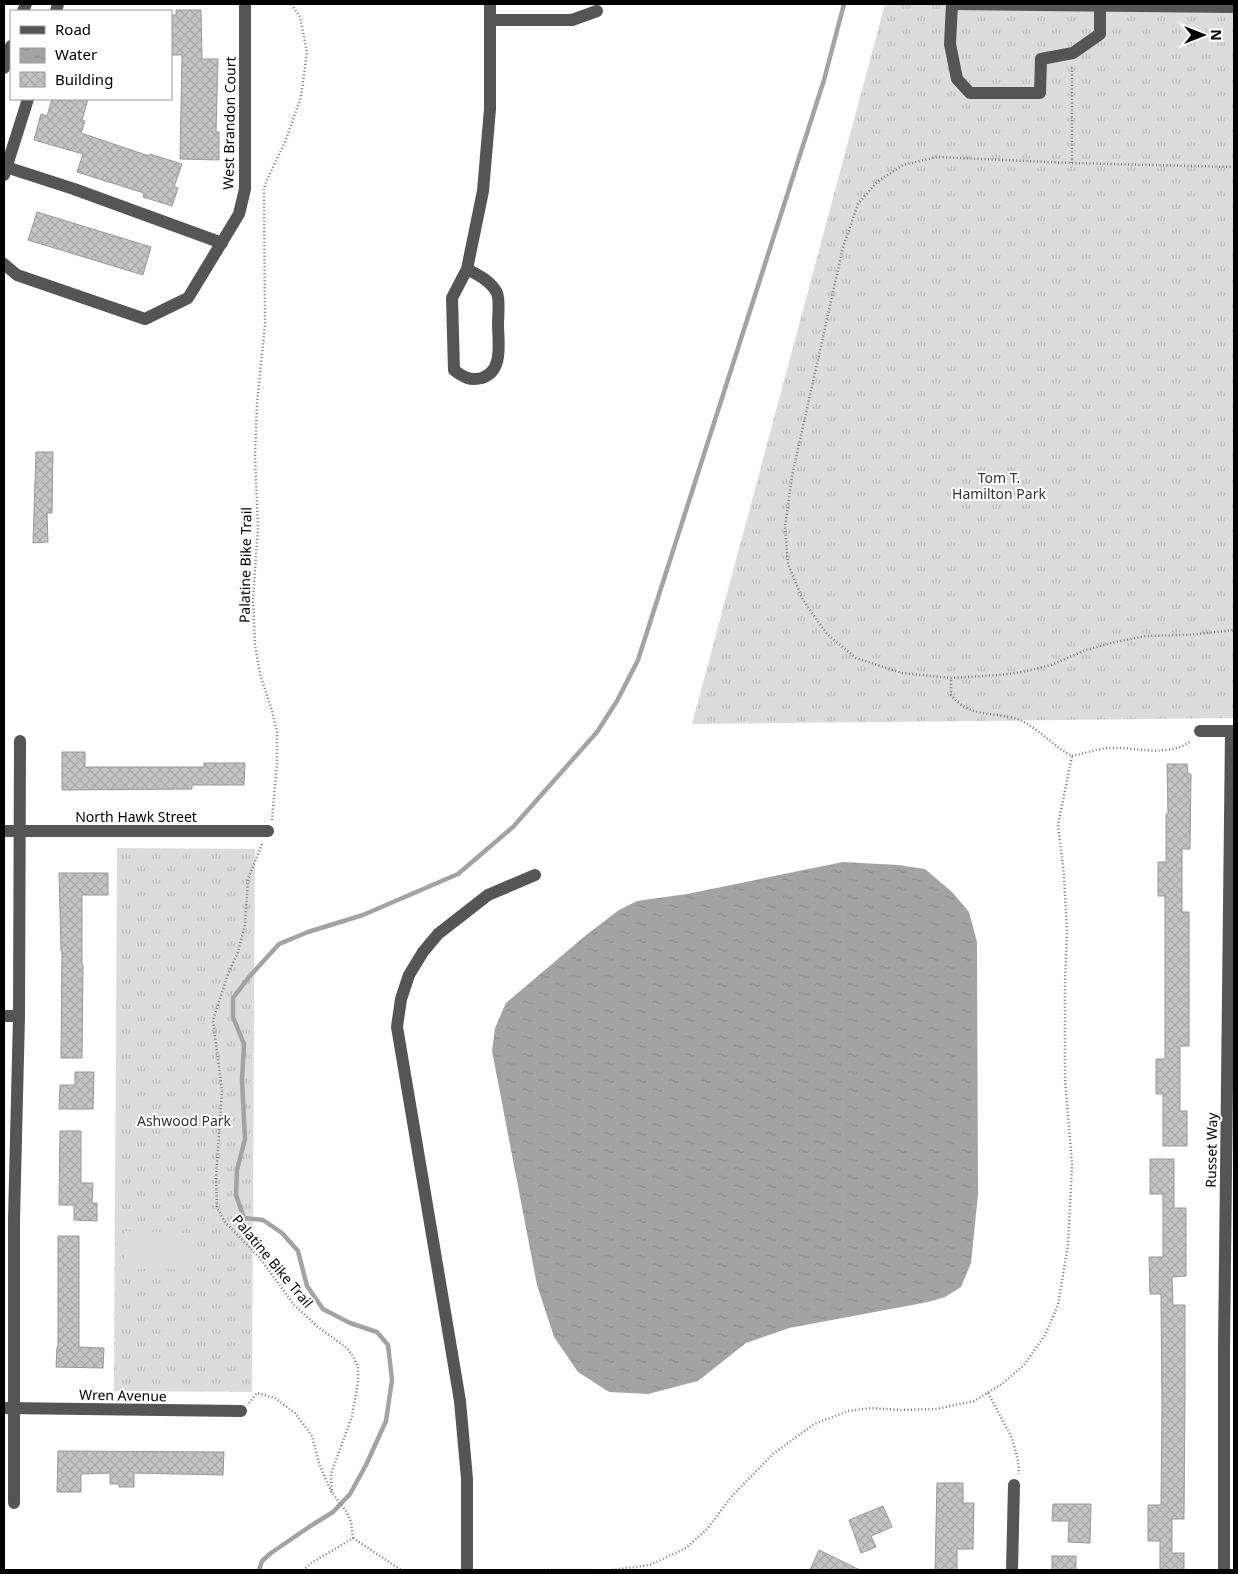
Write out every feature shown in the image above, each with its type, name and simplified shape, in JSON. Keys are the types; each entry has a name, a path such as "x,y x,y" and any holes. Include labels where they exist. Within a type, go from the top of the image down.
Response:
{"street":[{"name":"West Brandon Court","path":"4,264 17,276 145,319 188,298 239,214 245,189 245,4"},
{"path":"467,269 492,285 498,295 498,358 495,369 488,376 476,380 464,378 454,370 452,298 467,269 483,191 490,110 490,4"},
{"path":"1100,5 1100,34 1072,53 1041,59 1040,93 970,93 957,79 950,44 952,4 1171,5 1234,7"},
{"path":"490,20 572,20 597,11"},
{"path":"4,68 10,49"},
{"path":"28,100 5,171 74,189 222,244"},
{"path":"1200,731 1233,730"},
{"name":"Russet Way","path":"1224,1570 1224,1349 1233,730"},
{"path":"14,1503 9,1408 9,1219 19,1016 20,742"},
{"name":"North Hawk Street","path":"4,831 268,831"},
{"path":"467,1570 467,1478 460,1401 397,1027 401,999 409,975 423,952 438,934 488,895 535,875"},
{"path":"4,1016 19,1016"},
{"name":"Wren Avenue","path":"9,1408 241,1411"},
{"path":"1012,1570 1014,1485"}],"path":[{"name":"Palatine Bike Trail","path":"290,4 300,17 307,52 301,97 285,142 264,190 264,324 257,404 255,455 258,527 252,599 255,645 260,674 277,732 277,764 273,817 248,879 245,925 238,952 228,974 213,1020 222,1091 216,1178 217,1208 224,1222 259,1257 294,1305 318,1327 347,1348 354,1356 358,1367 358,1383 352,1416 343,1446 331,1474 332,1493"},
{"path":"1072,53 1072,163"},
{"path":"1234,167 937,157 904,165 877,182 858,204 843,246 792,476 785,528 788,564 802,600 827,634 856,658 902,674 951,678 1022,672 1115,642 1146,636 1188,635 1234,630"},
{"path":"951,678 951,695 959,705 976,712 1015,719 1032,728 1060,750 1072,756 1106,748 1156,750 1185,746 1200,731"},
{"path":"612,1570 650,1565 686,1548 707,1529 732,1496 773,1454 814,1424 848,1411 871,1408 899,1410 936,1409 974,1401 1002,1384 1024,1365 1045,1335 1058,1305 1068,1245 1072,1164 1065,1080 1067,931 1064,875 1058,825 1072,756"},
{"path":"241,1411 257,1393 275,1398 294,1413 312,1436 320,1466 332,1493 347,1512 351,1522 352,1538"},
{"path":"988,1393 1012,1438 1018,1461 1019,1482 1014,1485"},
{"path":"303,1570 352,1538"},
{"path":"352,1538 401,1570"},
{"path":"544,1570 596,1570"}],"green space":[{"name":"Tom T. Hamilton Park","path":"885,4 1234,4 1234,718 692,724"},
{"name":"Ashwood Park","path":"117,848 255,849 252,1392 114,1391"},
{"path":"125,1231 193,1233 193,1269 124,1269"}],"water":[{"path":"843,862 898,865 925,869 952,892 969,912 977,942 978,1194 971,1263 961,1287 945,1297 928,1302 789,1328 746,1343 698,1381 648,1394 609,1392 578,1372 554,1337 537,1285 492,1051 495,1028 506,1003 585,936 619,910 637,901 687,894"}],"building":[{"path":"176,10 201,10 202,59 218,59 216,132 219,132 219,160 180,159 182,55 172,55 172,15 176,15"},
{"path":"52,100 88,100 82,120 85,121 81,133 149,156 150,154 182,164 174,187 178,188 172,206 143,197 144,193 77,172 83,154 34,140 41,114 47,116"},
{"path":"37,212 151,247 143,275 28,240"},
{"path":"36,452 53,452 52,513 47,513 48,542 33,543"},
{"path":"62,752 85,752 85,767 204,767 204,763 245,763 244,785 192,785 192,789 62,790"},
{"path":"1167,764 1187,764 1188,774 1191,774 1190,849 1182,849 1182,912 1189,912 1189,1046 1180,1046 1180,1111 1187,1111 1187,1146 1163,1146 1163,1094 1156,1094 1156,1059 1165,1059 1165,896 1158,896 1158,862 1166,862 1166,814 1168,814"},
{"path":"59,873 108,873 108,895 82,895 82,1058 61,1058 62,951"},
{"path":"75,1072 94,1072 93,1109 59,1109 60,1085 75,1085"},
{"path":"60,1131 81,1131 81,1183 93,1183 92,1203 97,1203 97,1221 74,1220 74,1205 59,1205"},
{"path":"1150,1159 1174,1159 1174,1208 1186,1208 1186,1276 1172,1277 1173,1305 1185,1305 1184,1519 1172,1519 1172,1553 1184,1553 1184,1570 1160,1570 1160,1541 1148,1541 1148,1505 1161,1505 1162,1406 1161,1294 1150,1294 1149,1257 1163,1257 1163,1194 1150,1194"},
{"path":"58,1236 79,1236 79,1347 104,1348 103,1368 56,1367 58,1347"},
{"path":"58,1451 224,1452 223,1475 134,1473 134,1487 119,1487 119,1484 110,1484 110,1473 81,1474 81,1492 57,1492"},
{"path":"937,1483 963,1483 963,1503 974,1503 973,1549 957,1549 957,1570 935,1570"},
{"path":"1053,1504 1091,1504 1090,1543 1068,1542 1069,1521 1052,1521"},
{"path":"883,1506 892,1527 871,1536 876,1547 861,1553 849,1520"},
{"path":"819,1550 860,1570 810,1570"},
{"path":"1052,1556 1076,1556 1076,1570 1052,1570"}],"waterway":[{"path":"259,1570 262,1561 271,1553 333,1512 350,1494 366,1465 386,1421 392,1380 388,1345 377,1332 350,1323 323,1309 307,1286 298,1251 282,1233 263,1220 244,1218 236,1195 237,1170 245,1139 242,1080 244,1044 233,1017 233,998 279,944 308,932 363,915 458,874 513,827 597,732 617,701 638,660 824,80 844,4"}]}
